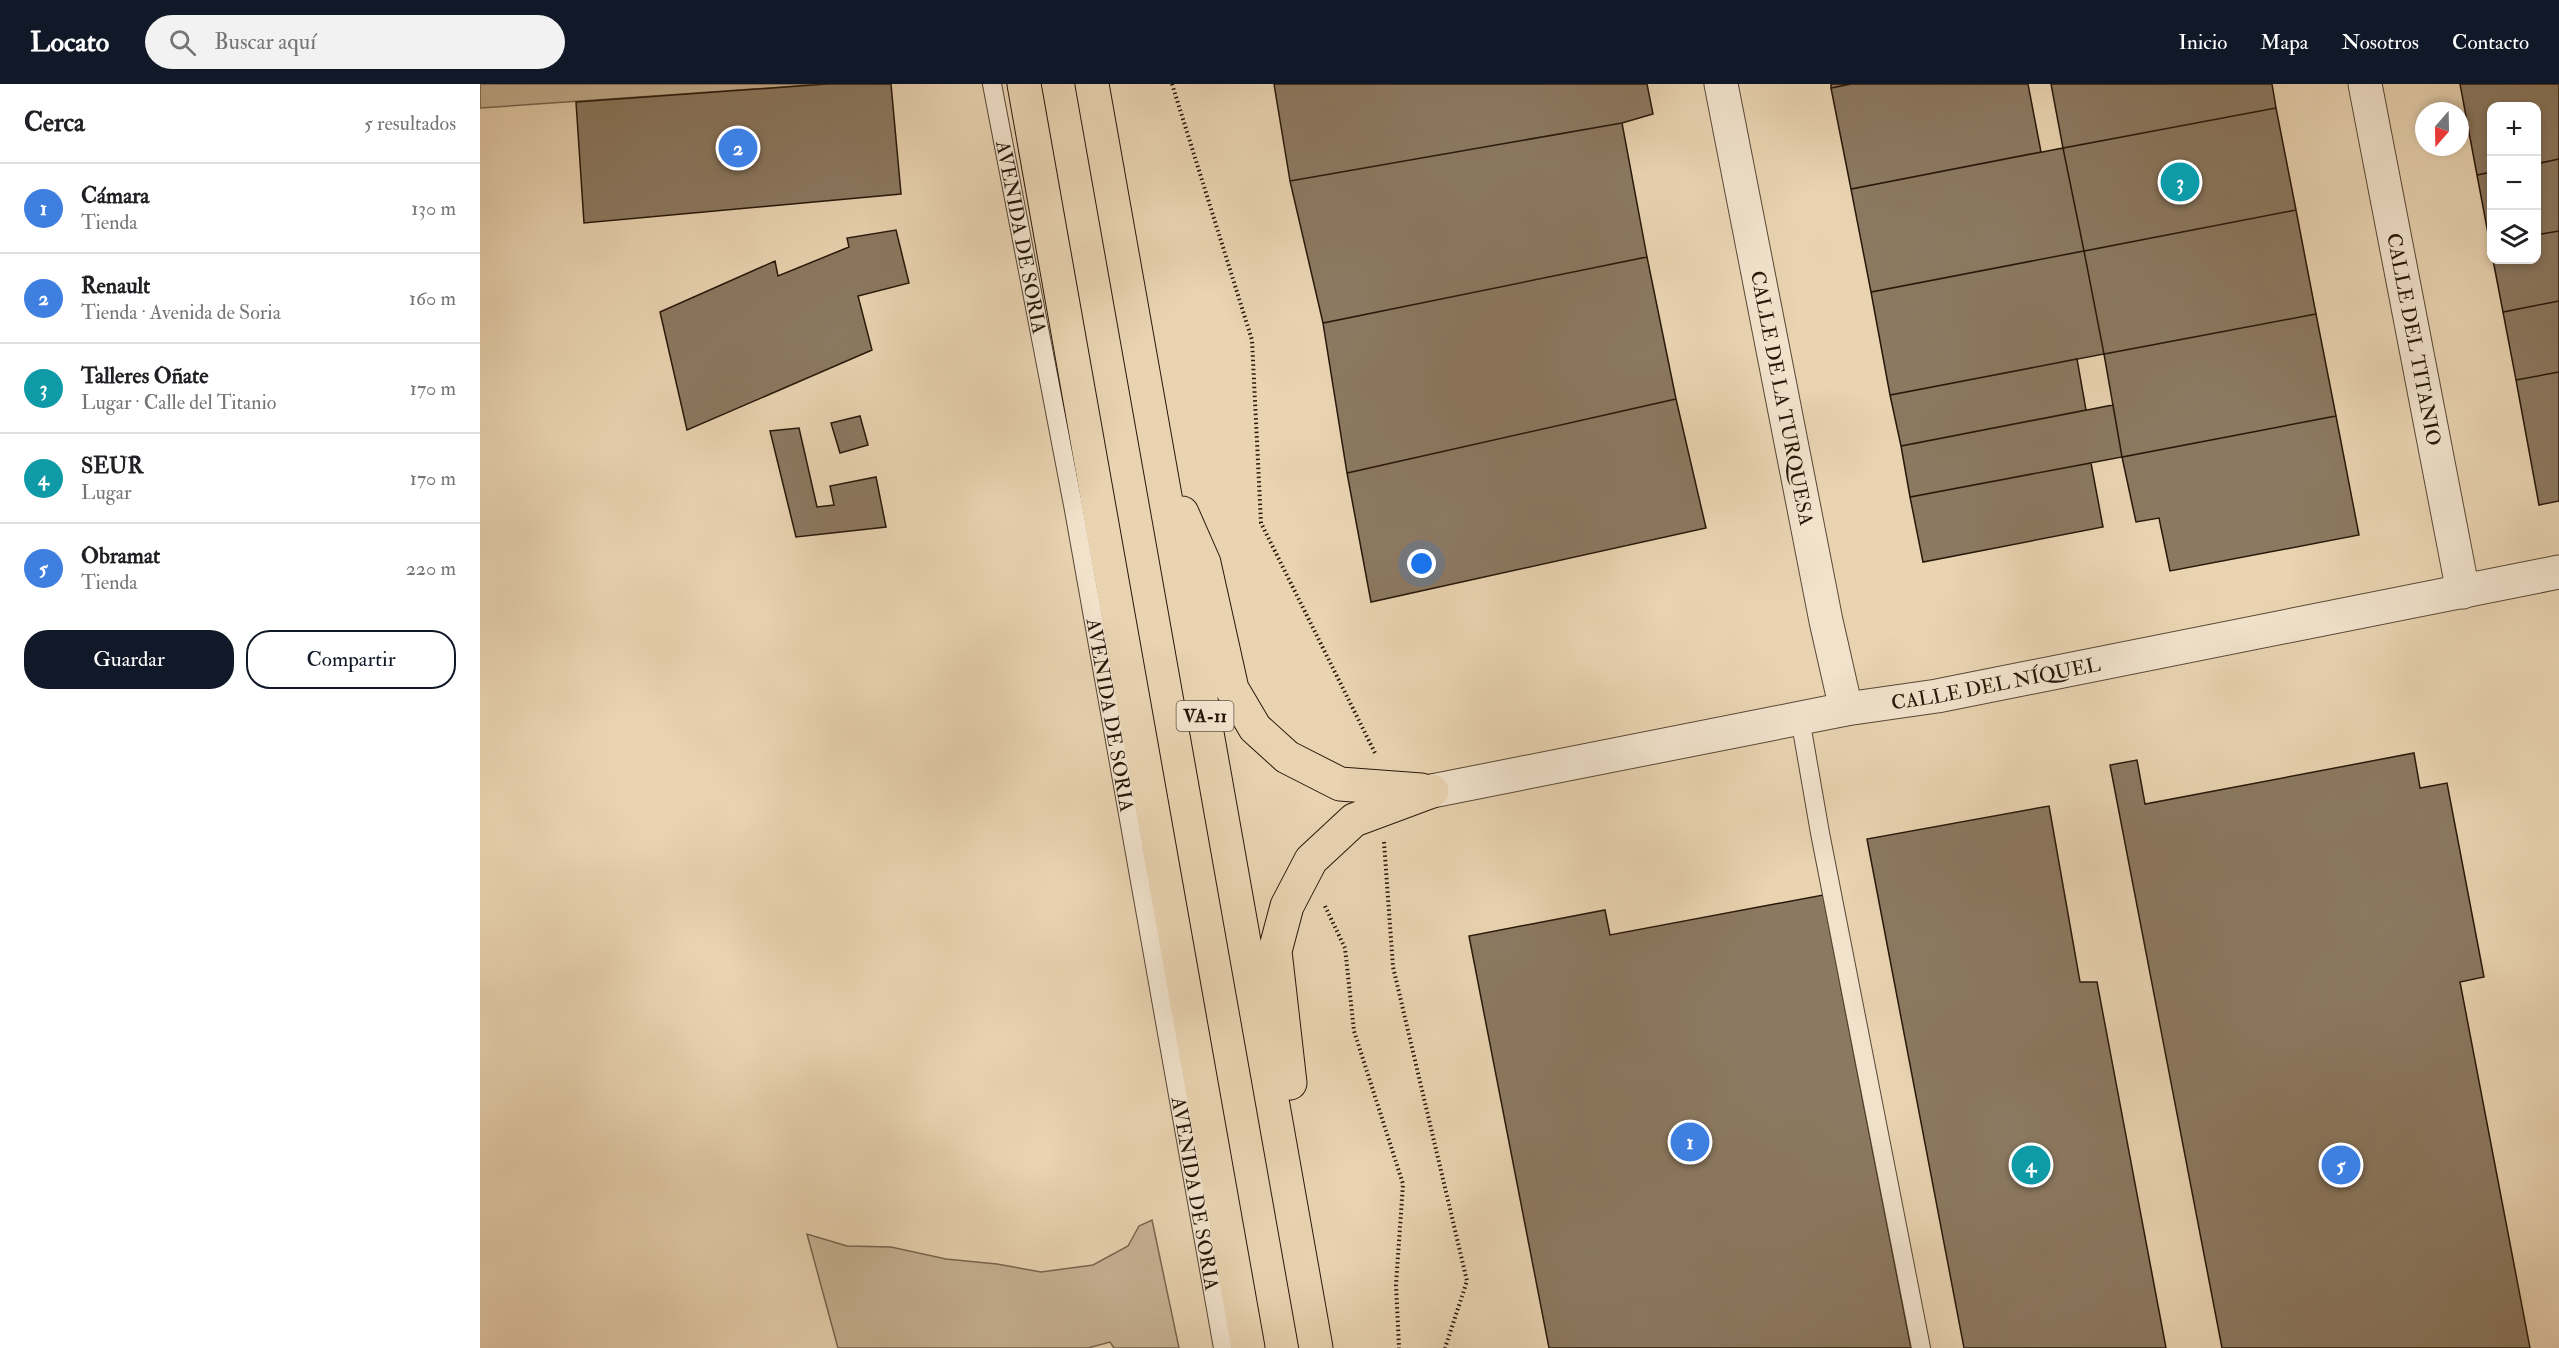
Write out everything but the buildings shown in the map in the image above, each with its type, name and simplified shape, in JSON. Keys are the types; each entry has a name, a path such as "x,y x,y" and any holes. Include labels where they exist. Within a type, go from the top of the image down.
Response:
{"highway":[{"name":"AVENIDA DE SORIA","path":"1024,84 1248,1348"},
{"name":"VA-11","path":"1092,84 1316,1348"},
{"path":"1160,463 1204,563 1232,689 1255,728 1287,757 1340,784 1388,797 1432,791"},
{"path":"1307,1294 1293,1103 1275,951 1287,906 1311,860 1354,820 1388,797"}],"street":[{"name":"CALLE DE LA TURQUESA","path":"1721,84 1824,610 1846,709"},
{"name":"CALLE DEL TITANIO","path":"2365,84 2463,592"},
{"name":"CALLE DEL NÍQUEL","path":"1432,791 1846,709 1937,696 2559,572"}],"lane":[{"name":"AVENIDA DE SORIA","path":"992,84 1072,498 1222,1348"},
{"path":"1800,718 1822,845 1921,1348"},
{"path":"1307,1294 1329,1348"}],"path":[{"path":"1172,84 1252,340 1261,523 1382,765 1395,828 1383,832 1393,967 1467,1281 1445,1348"},
{"path":"1324,905 1345,948 1354,1031 1403,1184 1396,1285 1399,1348"}],"shaded area":[{"path":"480,84 827,84 480,108"},
{"path":"1152,1220 1179,1348 1114,1348 1110,1342 1088,1348 838,1348 807,1234 847,1246 891,1247 946,1259 997,1264 1041,1272 1093,1265 1128,1246 1139,1226"}],"place":[{"name":"Renault","path":"738,148"},
{"name":"Talleres Oñate","path":"2180,182"},
{"name":"Cámara","path":"1690,1142"},
{"name":"SEUR","path":"2031,1165"},
{"name":"Obramat","path":"2341,1165"}]}
